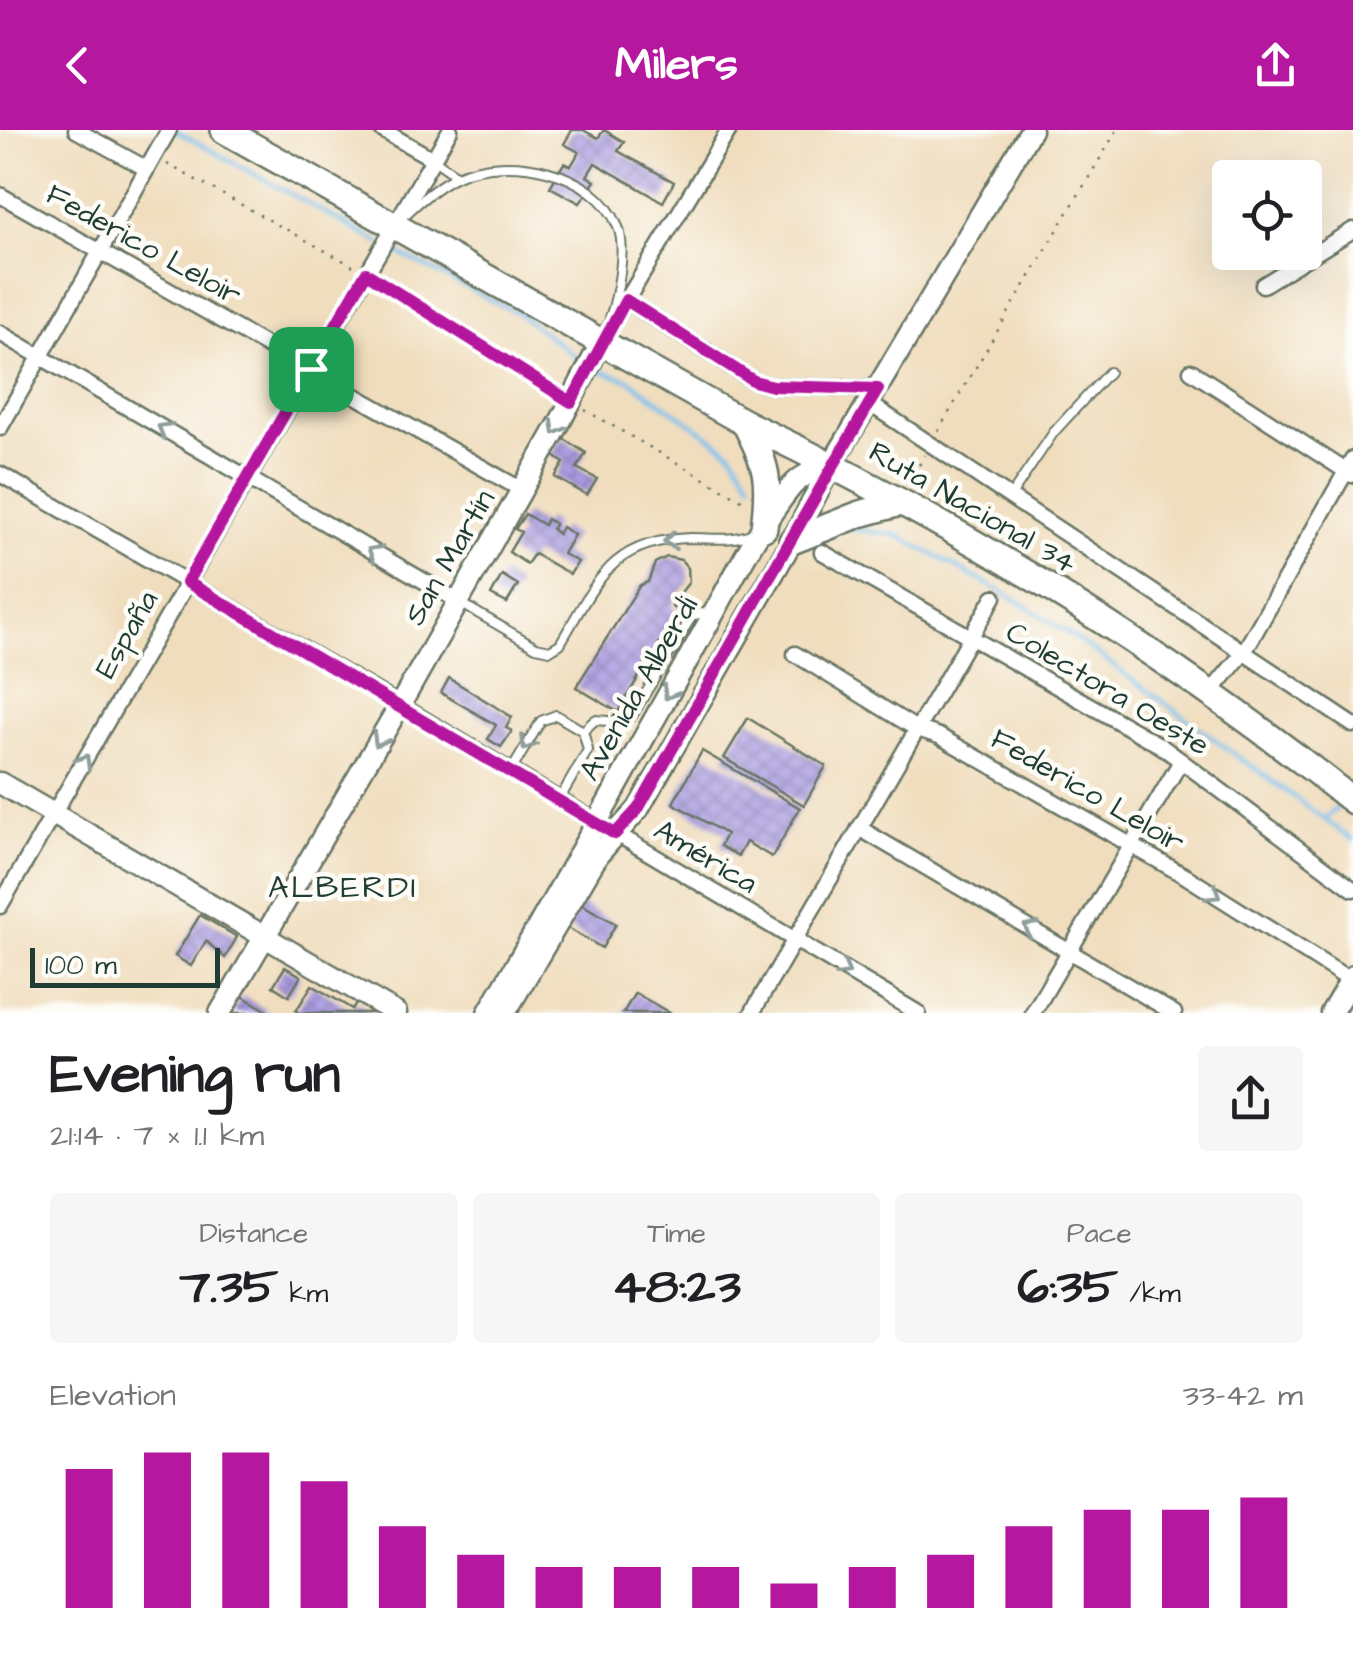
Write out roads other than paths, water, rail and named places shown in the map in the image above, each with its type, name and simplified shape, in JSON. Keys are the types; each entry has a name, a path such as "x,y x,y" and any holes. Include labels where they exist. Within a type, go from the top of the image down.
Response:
{"highway":[{"name":"Ruta Nacional 34","path":"224,130 386,238 602,341 745,423 832,464 1076,603 1211,692 1346,796"},
{"path":"745,423 760,451 770,485 764,528"},
{"path":"792,541 900,503"}],"main road":[{"name":"Avenida Alberdi","path":"505,1013 598,855 638,809 832,464 1031,130"},
{"name":"San Martín","path":"220,1013 400,705 602,341"},
{"name":"Avenida Alberdi","path":"488,1013 764,528 794,484 806,474 832,464"},
{"path":"718,609 732,606 740,610 744,624"},
{"path":"0,783 396,1013"},
{"path":"1331,1013 1352,978"}],"street":[{"path":"76,130 150,163"},
{"path":"382,130 433,159"},
{"name":"España","path":"0,906 450,130"},
{"name":"San Martín","path":"602,341 729,130"},
{"path":"0,428 168,132"},
{"name":"Federico Leloir","path":"0,195 522,490"},
{"path":"1263,285 1353,230"},
{"path":"626,300 754,381 874,396 930,444 1353,725"},
{"path":"0,333 458,601"},
{"path":"1191,371 1351,469 1244,652 1211,692"},
{"name":"América","path":"0,474 400,705 918,1013"},
{"name":"Colectora Oeste","path":"822,552 1161,746 1353,889"},
{"path":"752,1013 994,597"},
{"name":"Federico Leloir","path":"795,654 915,728 939,736 1187,877 1352,978"},
{"path":"1034,1013 1182,760"},
{"path":"859,828 1174,1013"}],"lane":[{"path":"433,159 456,176"},
{"path":"386,238 431,192 456,176 483,168 522,165 562,174 600,200 618,224 621,238 617,297 602,341"},
{"path":"1010,497 1054,432 1110,372"},
{"path":"458,601 536,647 550,650 560,644 606,568 630,550 659,541 736,540 764,528"},
{"path":"584,731 595,720 621,722 632,716 692,616 718,609"},
{"path":"511,772 541,721 556,715 584,731 588,750 558,800"}],"waterway":[{"path":"174,130 380,243"},
{"path":"388,248 519,314 582,361"},
{"path":"594,369 629,380 732,452 751,482"},
{"path":"851,529 897,535 1020,602 1353,840"},
{"path":"1326,818 1341,804"}],"district":[{"name":"ALBERDI","path":"343,886"}]}
